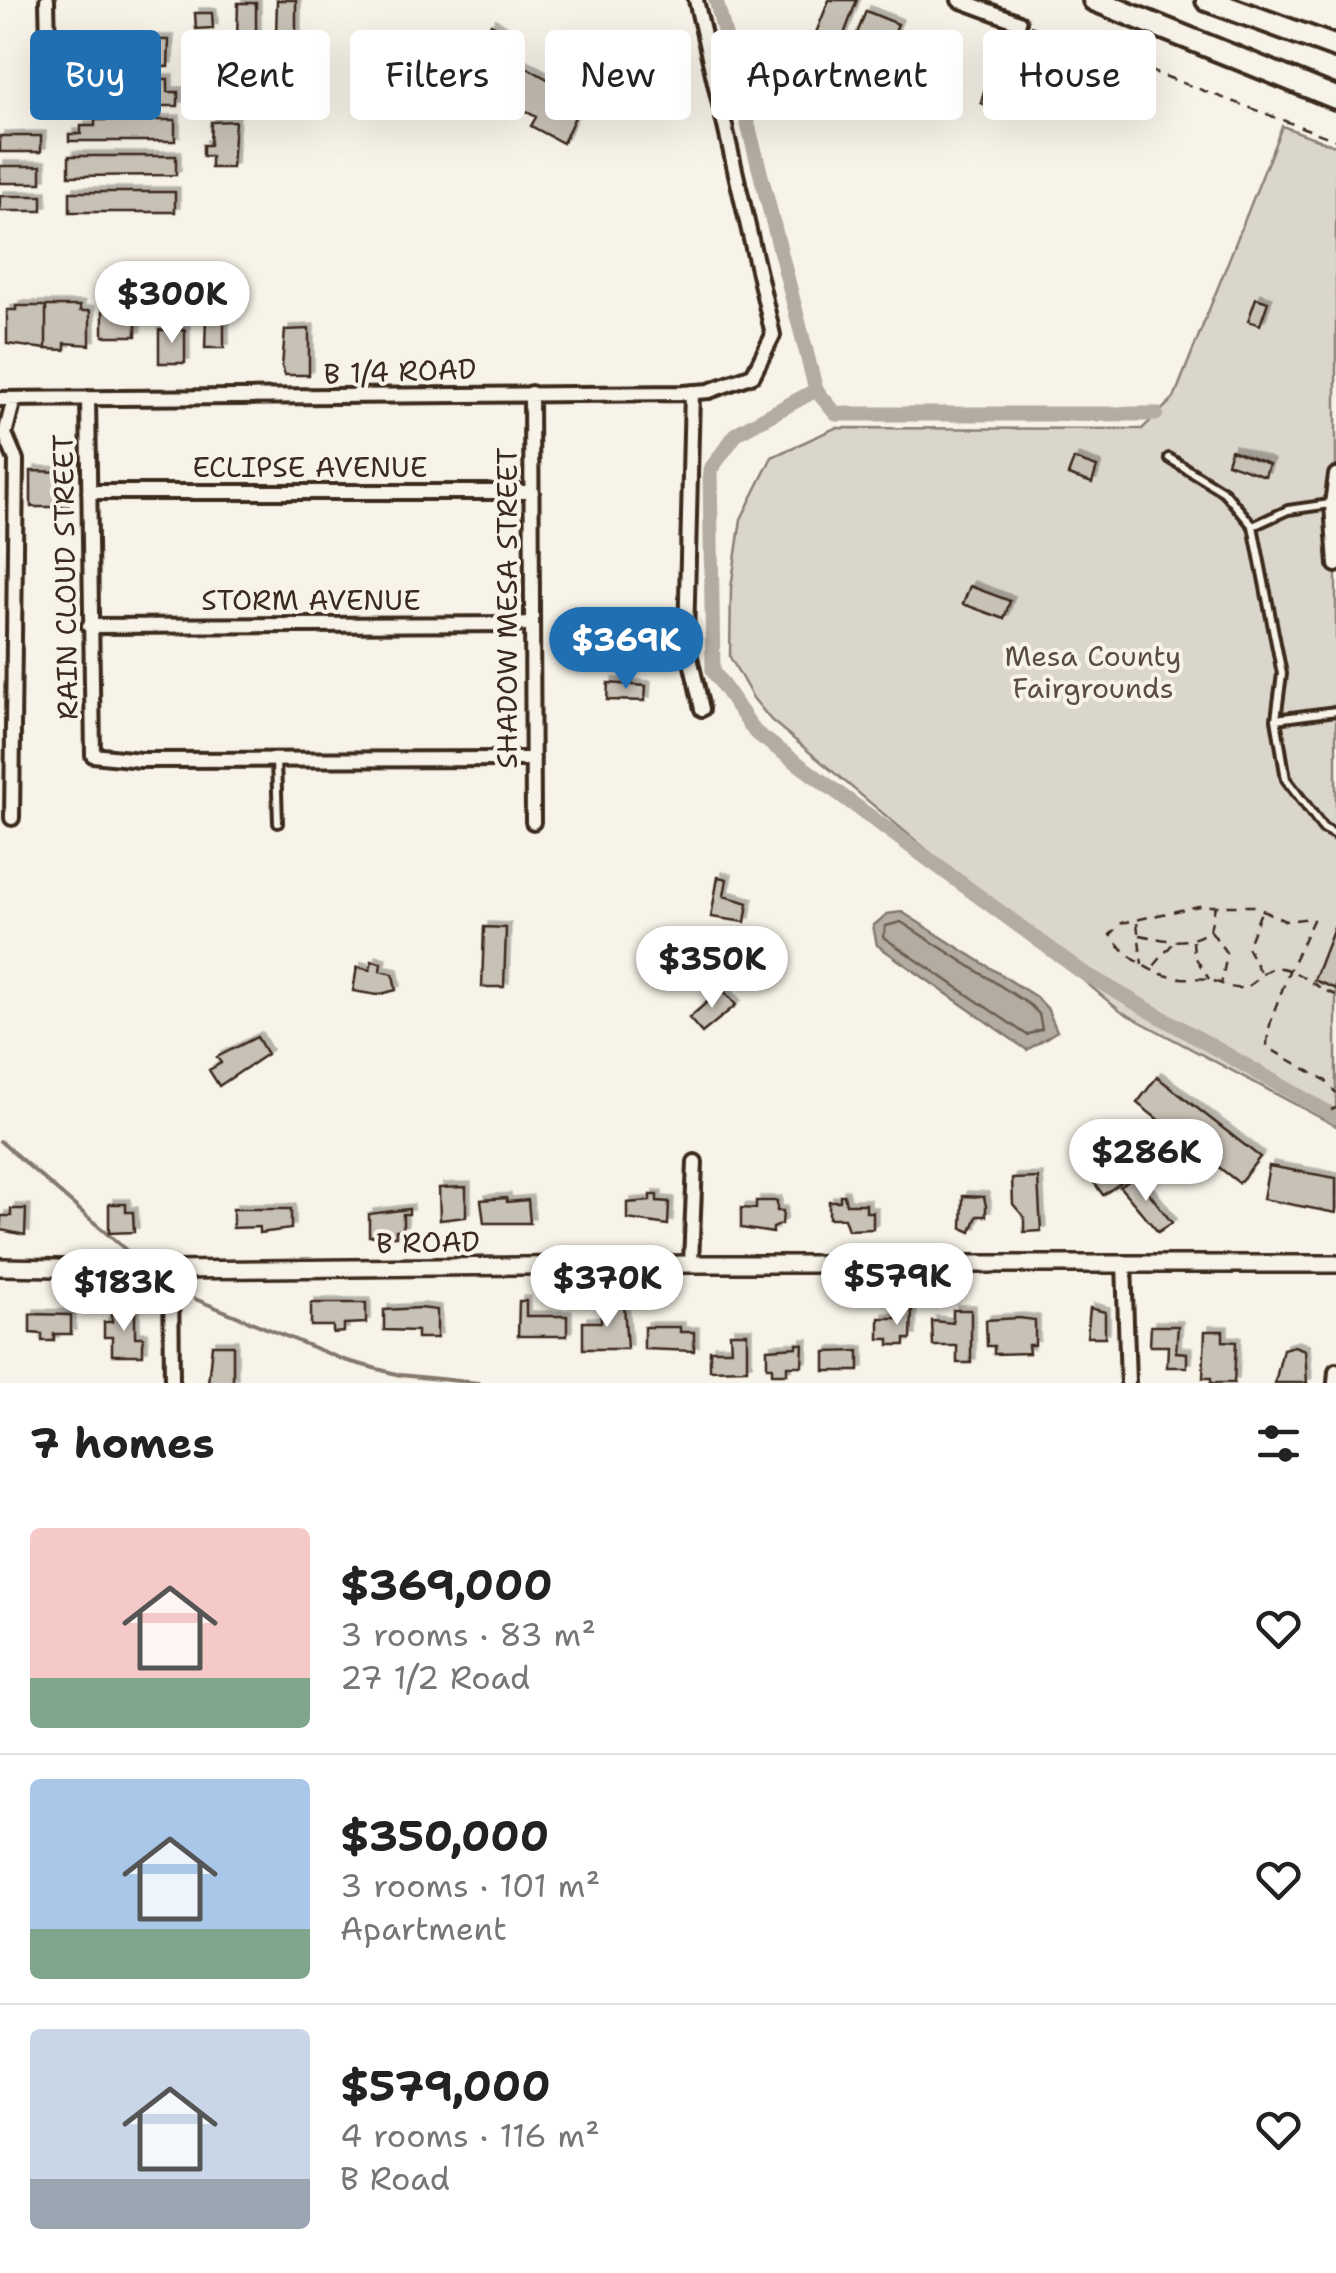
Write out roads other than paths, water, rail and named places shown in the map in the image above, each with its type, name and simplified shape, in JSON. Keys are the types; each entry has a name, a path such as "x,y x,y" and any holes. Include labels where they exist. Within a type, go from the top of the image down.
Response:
{"highway":[{"path":"1094,0 1336,102"},
{"path":"1213,2 1290,17 1336,36"},
{"path":"1213,2 1336,47"}],"street":[{"path":"48,0 49,30"},
{"name":"B 1/4 ROAD","path":"7,399 298,400 692,392 754,375 774,335 696,0"},
{"path":"959,0 1019,22"},
{"path":"692,392 686,640 702,708"},
{"name":"SHADOW MESA STREET","path":"532,393 533,822"},
{"name":"RAIN CLOUD STREET","path":"88,398 93,755 110,760 276,760"},
{"path":"7,399 5,434 16,460 12,818"},
{"path":"1336,475 1336,565"},
{"name":"ECLIPSE AVENUE","path":"89,492 532,492"},
{"name":"STORM AVENUE","path":"89,626 532,624"},
{"path":"276,760 533,760"},
{"path":"691,1264 695,1162"},
{"name":"B ROAD","path":"0,1267 170,1270 691,1264 1336,1264"},
{"path":"1124,1264 1128,1383"},
{"path":"170,1270 172,1383"},
{"path":"1335,1383 1336,1370"}],"lane":[{"path":"1169,458 1224,492 1252,526 1282,674 1276,719 1286,779 1323,828 1336,835"},
{"path":"1252,526 1288,510 1334,504"},
{"path":"1276,719 1336,711"},
{"path":"276,760 278,823"}],"water":[{"path":"902,912 1036,997 1047,1008 1057,1031 1027,1050 877,945 873,926 887,914"}],"waterway":[{"path":"716,0 816,390 836,414 1156,414"},
{"path":"816,390 737,433 710,470 713,671 755,732 1082,972 1336,1117"},
{"path":"0,1141 134,1257"},
{"path":"195,1299 344,1360 400,1375 479,1383"}],"park label":[{"name":"Mesa County Fairgrounds","path":"1093,672"}]}
